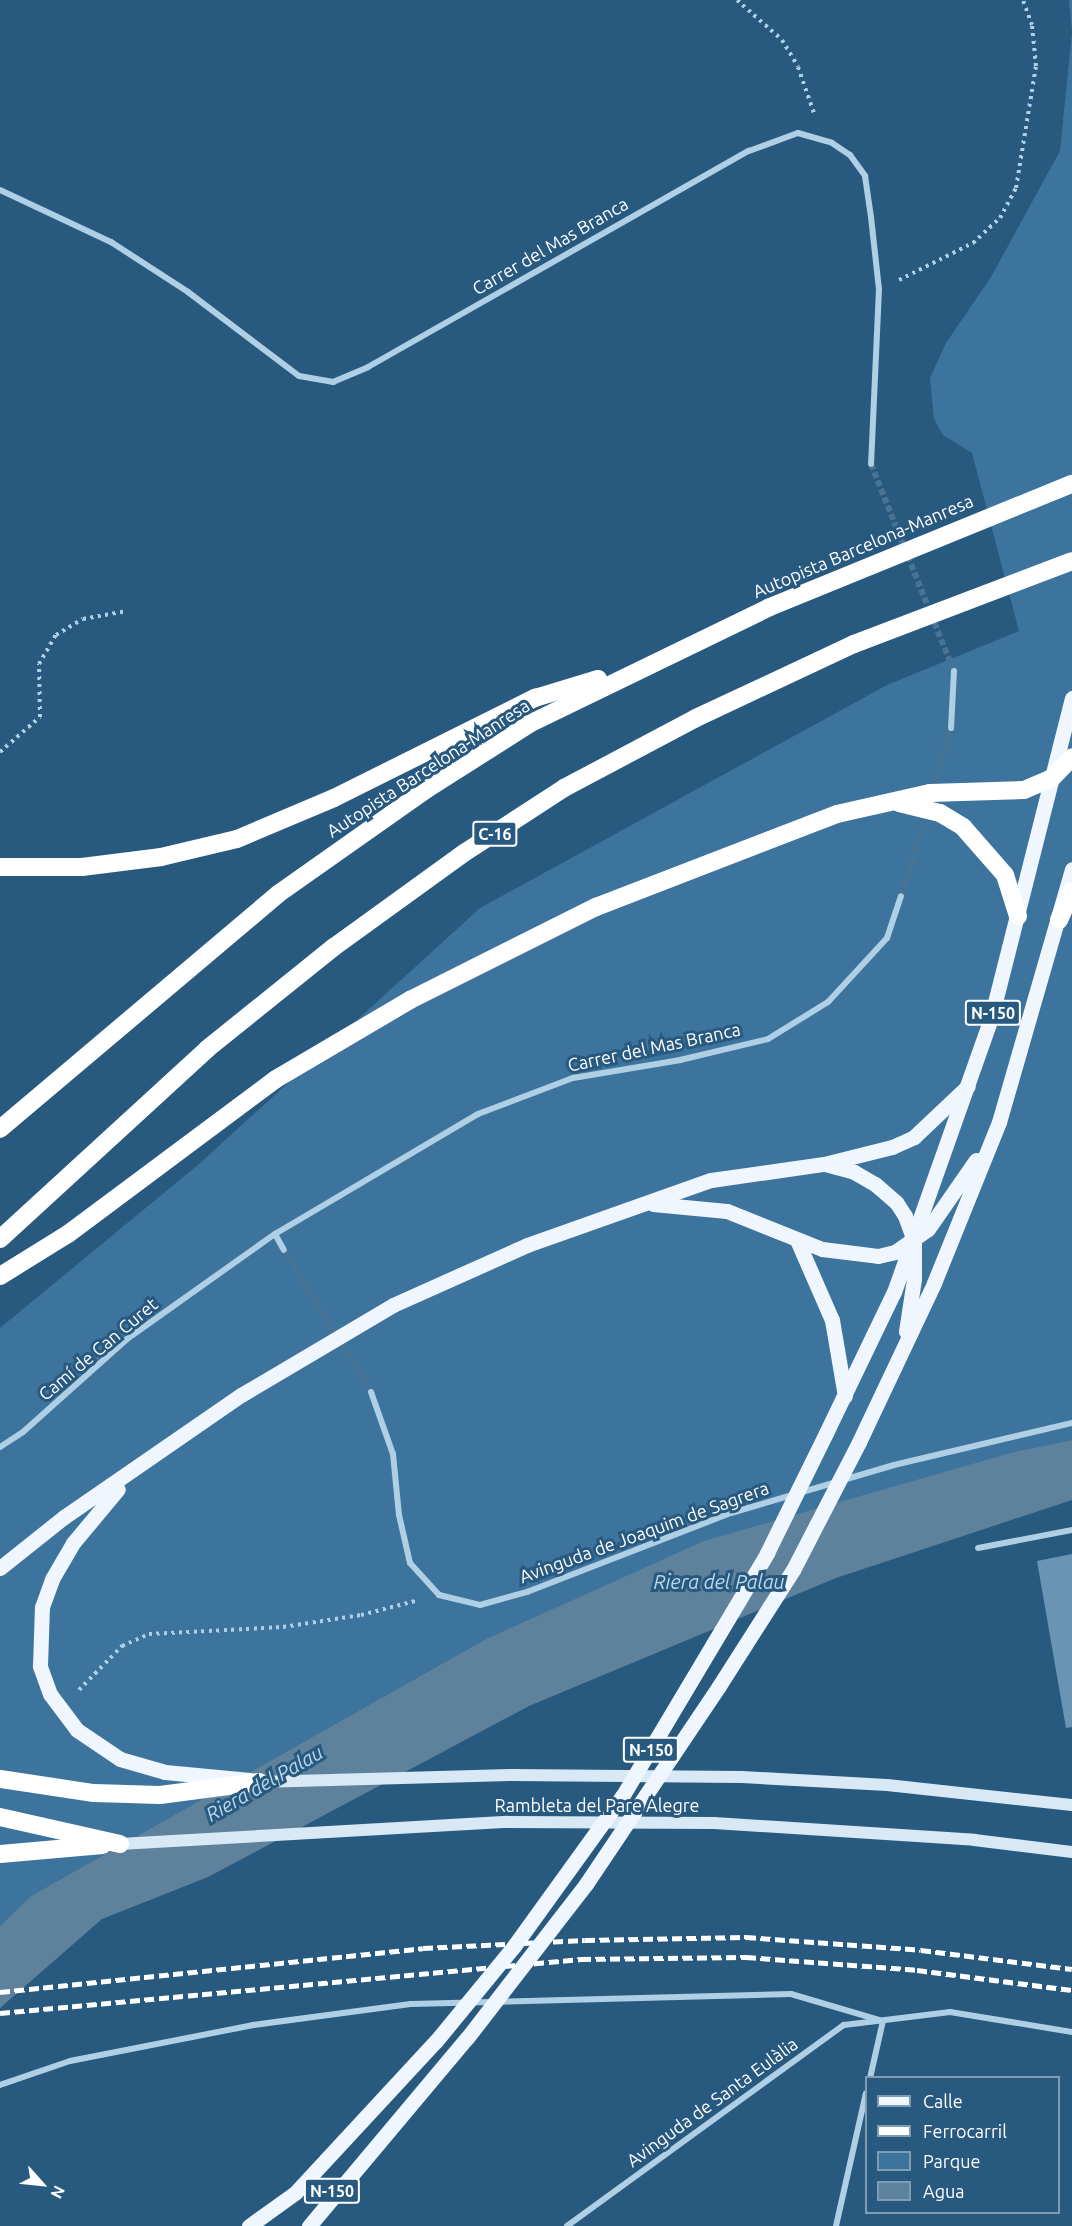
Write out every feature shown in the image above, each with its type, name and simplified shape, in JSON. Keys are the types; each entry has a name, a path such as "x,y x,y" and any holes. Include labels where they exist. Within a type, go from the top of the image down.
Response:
{"highway":[{"name":"Autopista Barcelona-Manresa","path":"0,1129 278,894 424,791 529,724 646,664 770,607 1072,484"},
{"name":"C-16","path":"0,1239 207,1049 334,947 464,853 564,788 696,718 854,644 1072,561"},
{"path":"0,867 82,867 161,857 237,839 334,798 535,698 646,664"},
{"path":"0,1276 68,1234 276,1079 410,1000 596,907 837,814 898,803 930,793 1024,790 1053,778 1072,757"},
{"path":"898,803 940,813 963,827 1005,875 1018,916"},
{"path":"1059,920 1072,891"},
{"path":"0,1779 94,1793 160,1795 259,1782"},
{"path":"0,1817 120,1844"},
{"path":"0,1854 120,1844"}],"main road":[{"name":"N-150","path":"261,2226 295,2193 436,2042 522,1937 623,1795 767,1553 844,1396 914,1241 968,1086 1018,916 1072,698"},
{"name":"N-150","path":"298,2226 366,2156 467,2038 586,1884 719,1686 793,1570 860,1442 904,1349 934,1283 999,1122 1072,869"},
{"path":"0,1568 64,1517 278,1372 393,1305 527,1245 651,1204 711,1180 824,1164 881,1151 914,1137 968,1086"},
{"path":"651,1204 727,1211 748,1216 797,1240 849,1255 878,1256 914,1241 940,1215 999,1122"},
{"path":"824,1164 854,1172 875,1184 896,1202 914,1241 914,1279 904,1349"},
{"path":"797,1240 832,1320 844,1396"},
{"path":"141,1466 99,1508 52,1579 42,1607 39,1638 40,1666 50,1694 76,1730 120,1759 165,1772 213,1774 259,1782"},
{"name":"Rambleta del Pare Alegre","path":"259,1782 606,1775 805,1779 1072,1805"},
{"name":"Rambleta del Pare Alegre","path":"120,1844 507,1822 714,1823 974,1839 1072,1852"},
{"path":"309,2226 366,2156"},
{"path":"249,2226 295,2193"}],"street":[{"name":"Carrer del Mas Branca","path":"0,189 111,242 188,292 299,376 333,382 368,367 730,160 769,141 798,133 832,143 850,155 865,176 879,289 871,464"},
{"path":"951,728 954,671"},
{"name":"Carrer del Mas Branca","path":"275,1234 478,1114 573,1078 680,1060 768,1038 828,1002 887,938 901,896"},
{"path":"275,1234 284,1250"},
{"name":"Camí de Can Curet","path":"0,1447 127,1340 275,1234"},
{"path":"371,1392 393,1454 399,1515 410,1563 440,1595"},
{"name":"Avinguda de Joaquim de Sagrera","path":"440,1595 480,1605 527,1592 731,1513 894,1465 1072,1423"},
{"path":"978,1548 1072,1530"},
{"path":"0,2085 70,2061 253,2025 411,2004 791,1994 883,2021 870,2076"},
{"name":"Avinguda de Santa Eulàlia","path":"567,2226 844,2025 950,2012 1072,2032"},
{"path":"836,2226 865,2102"}],"path":[{"path":"737,0 782,40 798,67 815,114 810,137"},
{"path":"879,289 974,243 1000,218 1016,188 1036,66 1032,25 1023,0"},
{"path":"0,752 40,717 39,664 56,635 83,618 126,610"},
{"path":"79,1690 122,1646 149,1634 283,1627 361,1615 440,1595"}],"green space":[{"path":"1069,0 1072,0 1072,32"},
{"path":"1072,32 1072,1440 1014,1452 484,1640 31,1896 0,1926 0,1328 199,1164 480,908 887,685 1019,631 972,453 943,435 934,419 930,378 946,343 991,277 1060,151"}],"water":[{"name":"Riera del Palau","path":"1072,1440 1072,1500 836,1578 529,1706 208,1877 102,1919 0,2008 0,1926 31,1896 484,1640 704,1541 1014,1452"}],"building":[{"path":"1072,1554 1072,1727 1066,1728 1037,1561"}],"tunnel":[{"path":"871,464 954,671"},
{"path":"933,789 951,728"},
{"path":"901,896 927,811"},
{"path":"284,1250 371,1392"}],"railway":[{"path":"0,1992 423,1948 585,1940 746,1937 921,1950 1072,1969"},
{"path":"0,2013 581,1959 746,1957 917,1970 1072,1990"}]}
